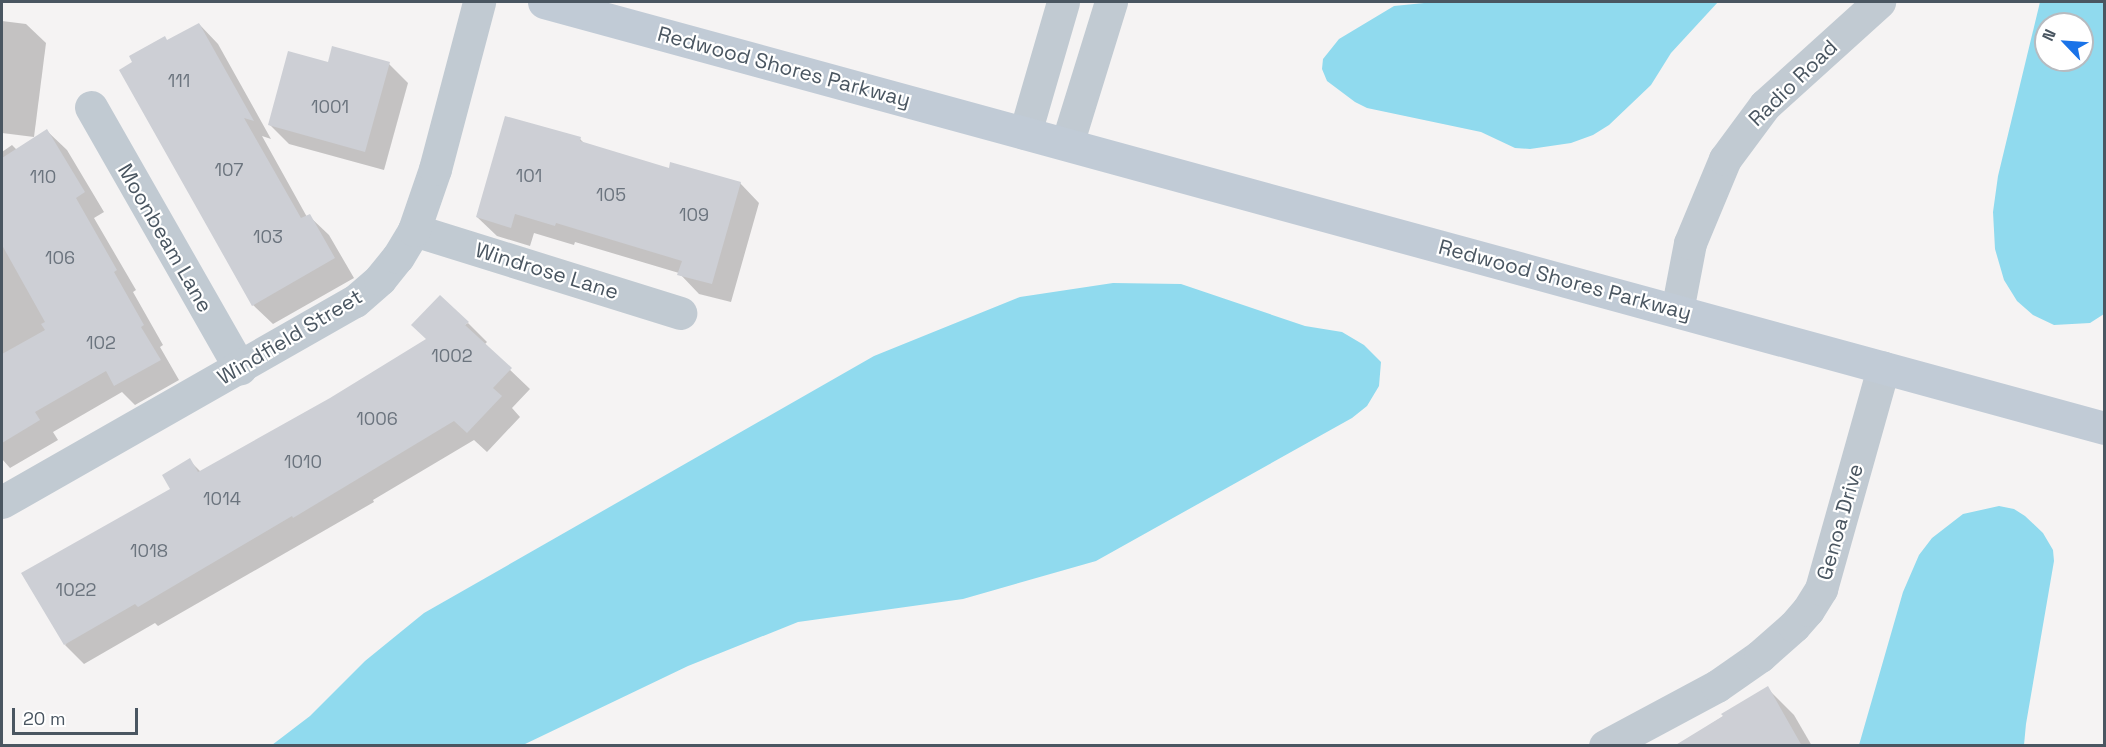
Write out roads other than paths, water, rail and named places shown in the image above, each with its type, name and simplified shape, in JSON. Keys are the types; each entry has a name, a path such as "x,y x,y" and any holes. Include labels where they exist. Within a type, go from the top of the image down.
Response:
{"street":[{"name":"Windfield Street","path":"2,502 355,301 380,279 398,257 414,230 435,169 479,2"},
{"name":"Redwood Shores Parkway","path":"544,2 2104,428"},
{"path":"1025,133 1063,2"},
{"path":"1067,144 1111,2"},
{"name":"Radio Road","path":"1677,310 1690,243 1715,178 1730,151 1765,105 1879,2"},
{"name":"Moonbeam Lane","path":"91,107 240,368"},
{"name":"Windrose Lane","path":"414,230 680,312"},
{"name":"Genoa Drive","path":"1605,746 1717,686 1760,656 1794,626 1808,610 1821,589 1883,368"}],"water":[{"path":"1434,2 1718,2 1671,53 1651,85 1609,125 1593,135 1571,143 1530,149 1515,148 1481,132 1367,108 1327,81 1322,69 1323,59 1339,39 1394,6"},
{"path":"2040,2 2104,2 2104,314 2090,323 2054,325 2033,315 2017,301 2004,280 1995,249 1993,212 1998,176 2034,27 2034,72 2094,72 2094,12 2038,12"},
{"path":"1113,283 1181,284 1305,326 1342,332 1364,345 1381,362 1379,386 1367,406 1352,418 1096,561 963,599 798,622 688,666 523,745 272,745 310,716 365,661 424,613 874,356 1020,297"},
{"path":"1999,506 2014,509 2025,516 2043,533 2053,550 2054,561 2024,745 1859,745 1903,592 1919,555 1932,538 1963,514"}]}
